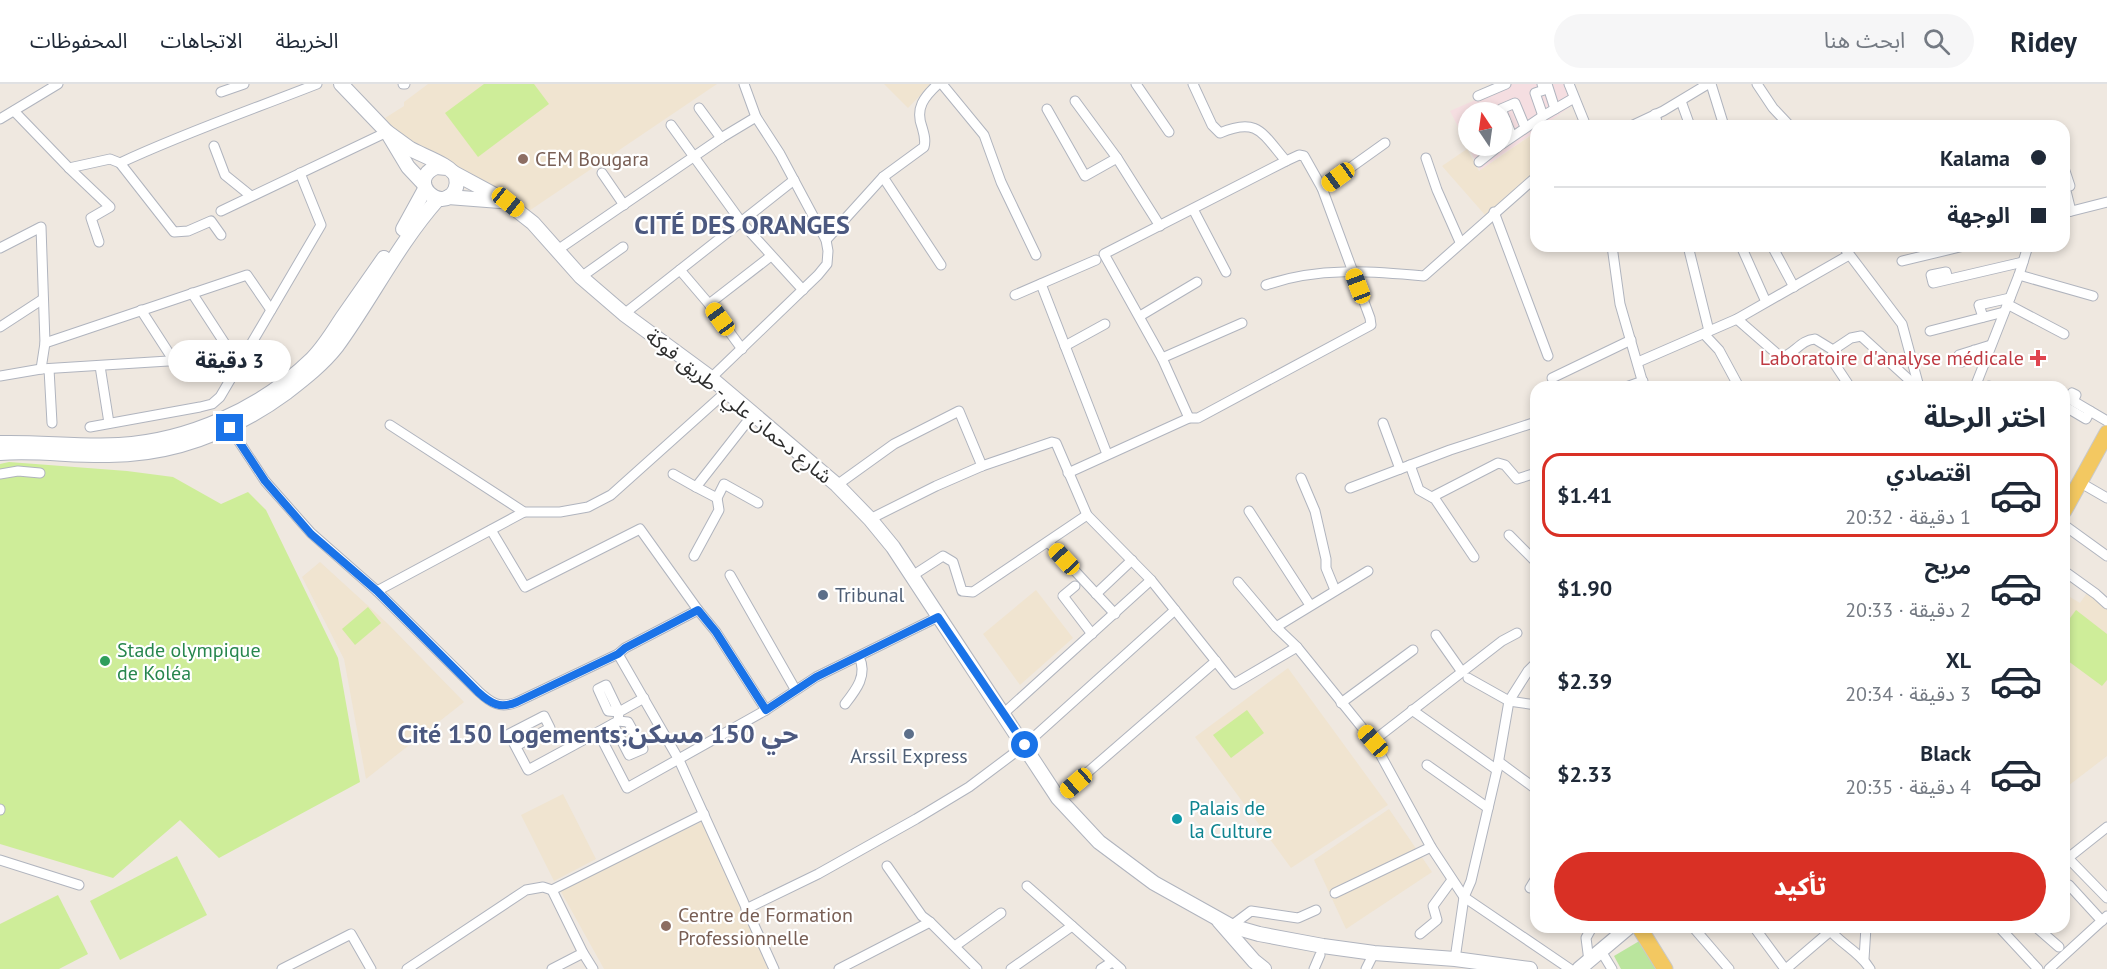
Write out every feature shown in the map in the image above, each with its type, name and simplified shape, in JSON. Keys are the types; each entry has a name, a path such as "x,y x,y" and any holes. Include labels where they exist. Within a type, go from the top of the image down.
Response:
{"main road":[{"name":"شارع دحمان علي - طريق فوكة","path":"341,84 387,132 410,148 508,202 533,223 581,277 624,314 711,378 837,485 870,519 893,548 1058,798 1099,842 1126,863 1154,883 1231,926 1301,943 1530,969"},
{"name":"شارع دحمان علي - طريق فوكة","path":"387,132 408,167 425,187"},
{"path":"0,443 31,441 120,445 156,440 207,425 257,400 313,358 328,339 407,223 425,187 427,173 436,167 451,170 456,178 456,189 443,198 416,225 335,348 300,382 263,409 230,428 184,445 130,454 0,453"},
{"path":"425,187 433,197 508,202"},
{"path":"2073,491 2107,433"},
{"path":"1216,918 1255,966"},
{"path":"1584,965 1622,933"},
{"path":"1643,933 1665,969"}],"street":[{"path":"38,84 39,96"},
{"path":"0,119 58,84"},
{"path":"220,92 244,84"},
{"path":"120,163 168,141 317,84"},
{"path":"711,378 827,264 826,240 794,180 756,117 744,84"},
{"path":"826,240 883,177 924,147 920,105 924,96 938,84"},
{"path":"942,84 984,135 1001,182 1036,255"},
{"path":"1136,84 1169,132"},
{"path":"1193,84 1212,125 1220,133 1234,127 1244,126 1259,130 1286,161"},
{"path":"1478,96 1506,84"},
{"path":"1542,84 1544,90 1535,93 1543,116"},
{"path":"1547,84 1555,109"},
{"path":"1569,84 1583,120"},
{"path":"1643,120 1709,84 1722,120"},
{"path":"1757,84 1784,120"},
{"path":"1536,120 1574,98"},
{"path":"1075,101 1117,158 1160,226"},
{"path":"1681,101 1688,120"},
{"path":"1512,105 1515,104 1524,127"},
{"path":"699,108 721,138"},
{"path":"1047,109 1085,176 1117,158"},
{"path":"14,111 110,207 91,218 99,242"},
{"path":"1655,114 1656,120"},
{"path":"556,250 721,138 756,117"},
{"path":"1512,136 1530,124"},
{"path":"671,125 742,223 803,290"},
{"path":"221,211 387,132"},
{"path":"1322,188 1385,143"},
{"path":"214,146 225,175 251,196"},
{"path":"1068,473 1189,418 1198,418 1371,325 1322,188 1304,156 1286,161 1104,254 1162,358 1189,418"},
{"path":"1479,162 1486,156"},
{"path":"1426,158 1437,190 1460,242"},
{"path":"69,168 110,159 120,163 174,232 188,231 211,221 221,235"},
{"path":"90,427 212,404 219,397 321,225 300,173"},
{"path":"602,173 624,205"},
{"path":"883,177 941,265"},
{"path":"624,314 794,180"},
{"path":"1266,285 1283,279 1352,271 1424,276 1530,182"},
{"path":"2070,211 2107,202"},
{"path":"1193,209 1226,272"},
{"path":"1494,212 1548,356"},
{"path":"0,248 41,227 45,369 52,423"},
{"path":"581,277 623,247"},
{"path":"1613,252 1620,304 1643,381"},
{"path":"1689,252 1707,333 1736,381"},
{"path":"1744,252 1766,302"},
{"path":"1775,252 1794,287"},
{"path":"1847,252 1902,324 1916,381"},
{"path":"1902,261 1939,252"},
{"path":"1977,381 2026,252"},
{"path":"1638,362 1737,319 1849,255"},
{"path":"710,304 771,256"},
{"path":"1015,295 1096,260"},
{"path":"1948,279 2023,262"},
{"path":"680,270 710,304 742,349"},
{"path":"45,343 247,275 271,310"},
{"path":"2019,275 2093,296"},
{"path":"1140,316 1197,282"},
{"path":"1041,284 1107,454"},
{"path":"192,292 231,353"},
{"path":"0,327 44,299"},
{"path":"1930,331 1983,317 2007,304"},
{"path":"1983,317 1979,305 2007,304 2064,334"},
{"path":"141,310 174,361"},
{"path":"1737,319 1783,357 1793,353 1809,339 1815,339 1833,350"},
{"path":"1162,358 1242,323"},
{"path":"1065,346 1105,324"},
{"path":"1833,350 1854,336 1861,336 1911,381"},
{"path":"1552,378 1631,340"},
{"path":"1974,350 1991,345"},
{"path":"0,376 45,369 216,358 249,347"},
{"path":"1833,350 1832,360 1846,381"},
{"path":"100,366 110,423"},
{"path":"377,591 524,512 560,512 581,509 611,495 727,391"},
{"path":"2070,396 2072,393 2076,395 2073,401 2107,422"},
{"path":"2070,409 2086,419 2090,411"},
{"path":"837,485 894,444 959,411 982,466"},
{"path":"696,487 754,413"},
{"path":"1383,423 1419,490 1432,497 1474,557"},
{"path":"1350,488 1450,450 1530,424"},
{"path":"390,425 524,512"},
{"path":"230,428 265,481 288,510 318,540 377,591 478,692 494,704 506,706 618,654 625,648 698,610"},
{"path":"870,519 982,466 1052,442 1056,443 1087,515 1151,580 1234,684 1296,647"},
{"path":"1432,497 1498,463 1505,465 1516,479 1530,475"},
{"path":"1,476 18,471 40,474"},
{"path":"673,474 717,498"},
{"path":"1301,478 1315,511 1326,568 1335,590"},
{"path":"694,556 719,510 717,498 724,484 758,503"},
{"path":"2073,491 2107,498"},
{"path":"1249,511 1310,605"},
{"path":"912,576 943,556 953,562 962,591 973,592 1087,515"},
{"path":"492,530 525,587 640,529 716,632 766,710"},
{"path":"2070,529 2107,556"},
{"path":"1509,535 1530,556"},
{"path":"1048,542 1115,614"},
{"path":"1096,594 1132,560"},
{"path":"1276,627 1368,571"},
{"path":"730,574 795,689"},
{"path":"2070,576 2107,604"},
{"path":"1003,714 1151,580"},
{"path":"1238,582 1296,647 1373,741 1431,847 1464,897 1570,969"},
{"path":"1075,585 1063,596 1092,634"},
{"path":"746,909 818,874 969,787 1025,745 1175,610"},
{"path":"597,732 627,788 766,710 795,689 938,617"},
{"path":"1373,741 1412,710 1465,675 1502,641 1517,633"},
{"path":"1436,635 1465,675 1509,701 1530,704"},
{"path":"1341,704 1413,650"},
{"path":"618,654 679,760 774,969"},
{"path":"845,704 861,680 863,664 859,657"},
{"path":"1058,798 1216,661"},
{"path":"1455,959 1464,897 1471,881 1498,766 1509,701 1530,669"},
{"path":"516,746 528,770 597,732 644,698"},
{"path":"1412,710 1530,785"},
{"path":"1426,765 1488,808"},
{"path":"407,969 526,890 543,887 552,890 704,814"},
{"path":"2070,853 2107,827"},
{"path":"1335,893 1431,847"},
{"path":"0,860 79,885"},
{"path":"2070,860 2107,898"},
{"path":"887,866 922,916 977,969"},
{"path":"1433,906 1452,880"},
{"path":"1027,886 1120,969"},
{"path":"2049,969 2104,918 2070,886"},
{"path":"552,890 582,953 593,969"},
{"path":"1420,934 1437,920 1433,906 1426,896"},
{"path":"1231,926 1251,911 1298,918 1316,910"},
{"path":"955,946 1001,913"},
{"path":"839,969 930,922"},
{"path":"1011,969 1072,926"},
{"path":"1584,965 1586,938 1589,933"},
{"path":"1698,933 1729,969"},
{"path":"1758,933 1785,969 1825,933"},
{"path":"1836,933 1856,955 1864,959 1870,969"},
{"path":"1864,959 1866,933"},
{"path":"2004,933 2037,969"},
{"path":"2043,933 2059,947"},
{"path":"282,969 351,934 371,969"},
{"path":"1601,951 1612,969"},
{"path":"552,969 582,953"},
{"path":"1366,969 1374,953"},
{"path":"1314,969 1320,955"},
{"path":"1101,969 1112,962"}],"shaded area":[{"name":"CEM Bougara","path":"428,84 717,84 526,213 404,137 385,118 404,106 404,102"},
{"path":"884,84 931,84 908,108"},
{"path":"1512,84 1564,84 1571,106 1551,120 1530,120 1530,135 1512,148 1512,102 1471,102"},
{"path":"1458,108 1458,127 1450,111"},
{"path":"1530,136 1530,180 1485,215 1442,166 1458,155 1471,156 1479,171 1501,156 1512,156 1512,148"},
{"path":"1473,156 1500,156 1480,170"},
{"path":"320,562 388,624 464,702 366,779 344,659 302,577"},
{"path":"1036,590 1073,638 1020,685 983,634"},
{"path":"2087,593 2107,608 2107,756 2070,784 2070,597 2080,603"},
{"path":"1288,668 1388,805 1291,868 1195,737"},
{"path":"563,794 596,859 554,881 521,815"},
{"path":"1389,809 1432,872 1346,929 1314,860"},
{"name":"Centre de Formation Professionnelle","path":"703,821 771,969 604,969 560,890"}],"green space":[{"path":"484,84 534,84 549,104 478,157 445,113"},
{"path":"9,462 173,477 221,504 248,492 266,510 338,658 360,782 219,858 180,820 113,878 0,844 0,464"},
{"path":"368,607 381,623 355,645 342,629"},
{"path":"2076,610 2107,634 2107,680 2102,686 2070,662 2070,618"},
{"path":"1247,710 1264,733 1231,758 1213,735"},
{"path":"177,856 207,915 120,960 90,901"},
{"path":"58,895 88,954 59,969 0,969 0,924"},
{"path":"1641,940 1658,969 1621,969 1614,956"}],"place":[{"name":"CEM Bougara","path":"523,159"},
{"name":"Laboratoire d'analyse médicale","path":"2038,358"},
{"name":"Tribunal","path":"823,595"},
{"name":"Stade olympique de Koléa","path":"105,661"},
{"name":"Arssil Express","path":"909,734"},
{"name":"Palais de la Culture","path":"1177,819"},
{"name":"Centre de Formation Professionnelle","path":"666,926"}],"district":[{"name":"CITÉ DES ORANGES","path":"742,224"},
{"name":"Cité 150 Logements;حي 150 مسكن","path":"598,733"}],"route":[{"path":"230,428 265,481 288,510 311,534 377,591 478,692 494,704 506,706 517,702 618,654 625,648 698,610 716,632 766,710 816,677 938,617 1025,745"}]}
